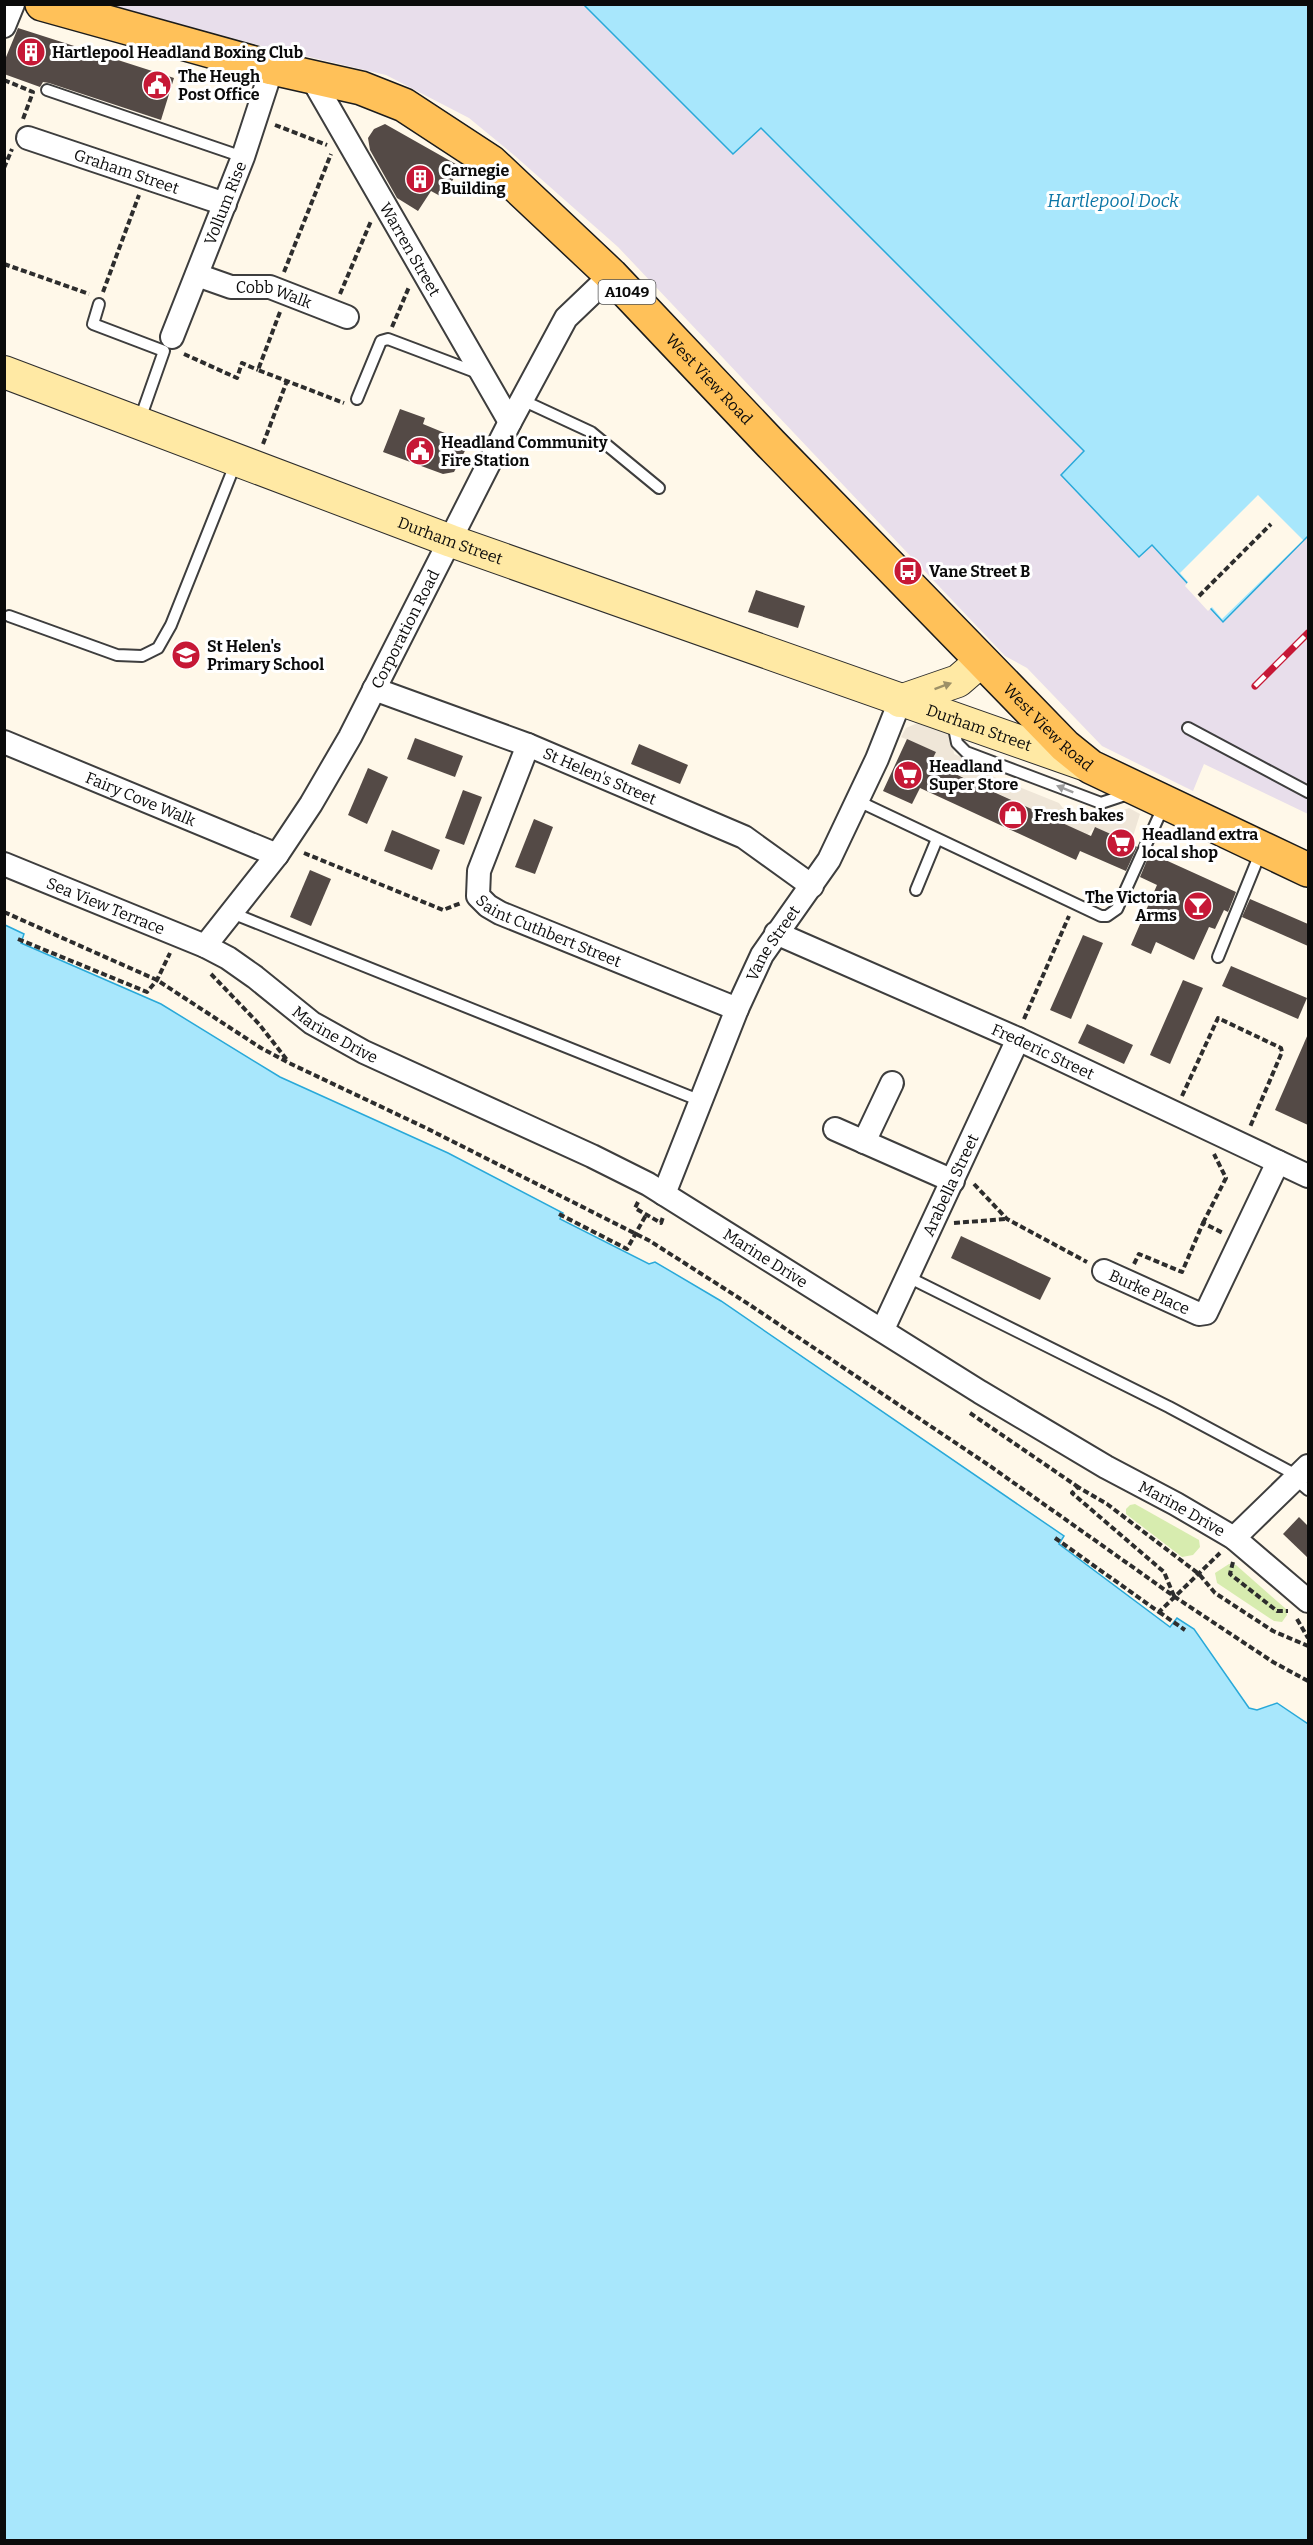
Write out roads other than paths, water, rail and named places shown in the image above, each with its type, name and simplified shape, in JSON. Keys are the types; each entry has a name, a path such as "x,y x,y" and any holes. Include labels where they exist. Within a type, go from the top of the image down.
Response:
{"main road":[{"name":"West View Road","path":"44,5 272,68 361,88 404,105 442,128 491,162 611,275 980,662 1046,728 1091,767 1308,870"}],"street":[{"path":"4,26 13,4"},
{"name":"Vollum Rise","path":"174,344 197,275 243,157 272,68"},
{"name":"Warren Street","path":"310,75 510,422"},
{"name":"Graham Street","path":"28,138 225,204"},
{"name":"Cobb Walk","path":"197,275 231,286 270,287 340,314"},
{"name":"Corporation Road","path":"205,946 280,850 345,747 510,422 566,318 611,275"},
{"name":"Durham Street","path":"4,372 138,423 245,449 451,540 1091,767"},
{"name":"Durham Street","path":"900,700 958,681 980,662"},
{"name":"St Helen's Street","path":"374,689 528,745 744,837 812,886"},
{"name":"Vane Street","path":"664,1194 737,1010 762,955 829,860 858,801 900,700"},
{"name":"Fairy Cove Walk","path":"4,742 280,850"},
{"name":"Saint Cuthbert Street","path":"528,745 479,871 478,896 500,913 737,1010"},
{"name":"Sea View Terrace","path":"4,864 205,946"},
{"name":"Frederic Street","path":"776,933 1021,1030 1174,1113 1308,1176"},
{"name":"Marine Drive","path":"205,946 228,958 255,977 312,1023 364,1052 592,1156 664,1194 1231,1548 1300,1605"},
{"name":"Arabella Street","path":"883,1329 933,1225 1021,1030"},
{"path":"864,1142 892,1083"},
{"path":"835,1129 864,1142 956,1175"},
{"name":"Burke Place","path":"1104,1271 1199,1314 1206,1312 1278,1161"},
{"path":"1231,1548 1303,1478"}],"lane":[{"path":"47,90 243,157"},
{"path":"100,301 93,324 164,351 138,423"},
{"path":"357,399 381,341 388,339 481,374"},
{"path":"522,400 591,432 659,488"},
{"path":"9,616 117,655 141,656 158,648 171,625 245,449"},
{"path":"858,801 1101,916 1107,916 1117,909 1153,796 1101,803 966,752 957,743 953,719"},
{"path":"1188,728 1308,792"},
{"path":"916,890 937,839"},
{"path":"1218,957 1262,848"},
{"path":"232,913 701,1101"},
{"path":"908,1277 1169,1407 1303,1478"}],"water":[{"name":"Hartlepool Dock","path":"584,5 1308,5 1308,536 1223,622 1152,545 1139,557 1061,475 1084,451 761,128 733,154"},
{"path":"5,925 24,934 21,943 161,1004 280,1077 448,1153 563,1213 560,1219 649,1264 655,1262 721,1301 1064,1536 1059,1544 1170,1627 1177,1618 1194,1629 1249,1708 1257,1710 1277,1703 1308,1724 1308,2540 5,2540"}],"railway":[{"path":"1255,686 1308,633"}],"place":[{"name":"Hartlepool Headland Boxing Club","path":"31,52"},
{"name":"The Heugh Post Office","path":"157,85"},
{"name":"Carnegie Building","path":"420,179"},
{"name":"Headland Community Fire Station","path":"420,451"},
{"name":"Vane Street B","path":"908,571"},
{"name":"St Helen's Primary School","path":"186,655"},
{"name":"Headland Super Store","path":"908,775"},
{"name":"Fresh bakes","path":"1013,815"},
{"name":"Headland extra local shop","path":"1121,843"},
{"name":"The Victoria Arms","path":"1198,906"}]}
